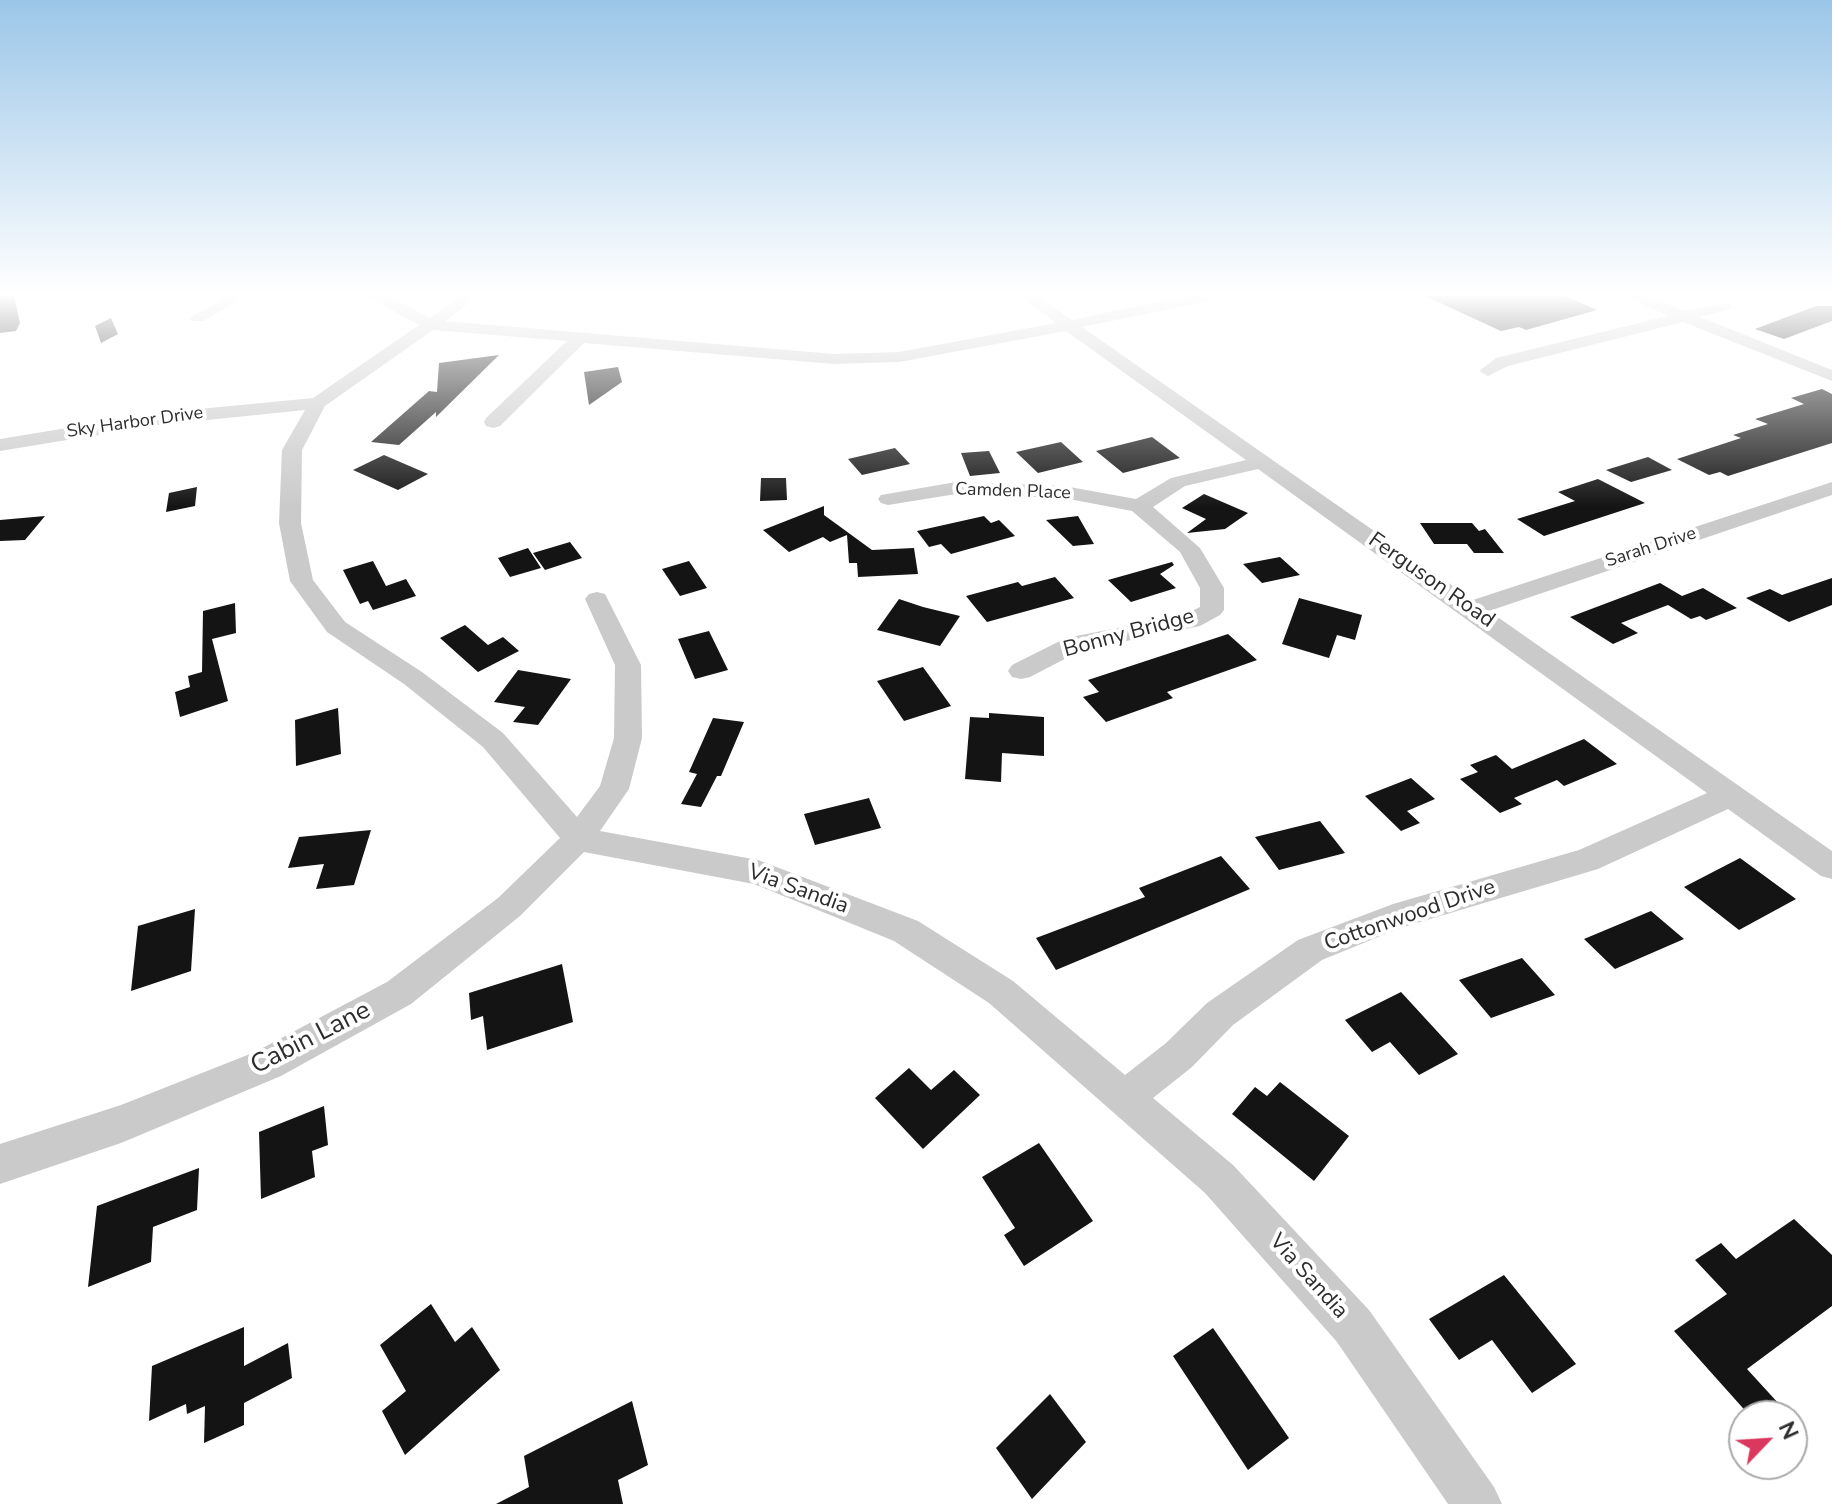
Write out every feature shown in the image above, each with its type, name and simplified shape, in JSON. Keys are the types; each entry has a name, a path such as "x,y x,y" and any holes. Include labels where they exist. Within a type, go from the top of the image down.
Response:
{"street":[{"path":"371,366 318,403 292,450 290,523 302,581 336,627 413,678 493,740 578,839"},
{"path":"493,422 551,366"},
{"name":"Ferguson Road","path":"1128,366 1832,867"},
{"path":"1488,371 1495,366"},
{"path":"1807,366 1832,376"},
{"name":"Sky Harbor Drive","path":"0,445 158,419 318,403"},
{"path":"1139,506 1178,482 1264,462"},
{"name":"Sarah Drive","path":"1470,609 1832,488"},
{"name":"Camden Place","path":"888,499 971,489 1064,492 1139,506"},
{"name":"Bonny Bridge","path":"1021,671 1075,644 1191,621 1212,610 1212,588 1189,548 1139,506"},
{"name":"Cabin Lane","path":"0,1164 121,1124 268,1064 399,993 509,907 578,839 614,789 628,738 628,665 597,599"},
{"name":"Cottonwood Drive","path":"1125,1098 1179,1055 1220,1014 1310,950 1393,917 1587,860 1731,795"},
{"name":"Via Sandia","path":"578,839 758,872 906,931 1001,992 1219,1179 1353,1326 1477,1504"}],"building":[{"path":"439,366 488,366 436,417 436,412 399,445 371,442 429,391 437,392"},
{"path":"618,367 622,382 589,405 584,372"},
{"path":"1822,389 1832,394 1832,443 1728,476 1720,472 1709,475 1677,459 1741,438 1733,435 1768,424 1755,419 1804,404 1791,398"},
{"path":"1152,437 1180,458 1123,473 1096,451"},
{"path":"1061,442 1083,462 1038,473 1016,452"},
{"path":"895,448 910,464 862,475 848,459"},
{"path":"989,451 1000,473 970,476 961,453"},
{"path":"384,455 428,474 398,490 353,470"},
{"path":"1648,457 1672,470 1631,482 1606,470"},
{"path":"761,478 786,478 787,500 760,501"},
{"path":"1598,479 1645,503 1544,536 1517,519 1575,501 1558,492"},
{"path":"197,487 195,506 166,512 169,493"},
{"path":"1204,494 1248,513 1225,529 1187,533 1206,519 1182,508"},
{"path":"824,506 824,515 872,550 914,548 918,574 858,577 857,563 849,563 847,535 830,542 823,537 789,552 763,530"},
{"path":"45,516 25,540 0,541 0,520"},
{"path":"984,516 991,523 999,520 1015,536 951,554 941,544 929,547 917,531"},
{"path":"1078,516 1094,544 1073,546 1046,520"},
{"path":"1420,523 1472,523 1479,531 1485,529 1504,553 1474,553 1467,544 1434,544"},
{"path":"570,542 582,558 545,570 533,553"},
{"path":"528,548 541,568 510,577 498,558"},
{"path":"1280,557 1300,575 1262,583 1243,564"},
{"path":"373,561 386,586 406,579 416,596 373,610 368,601 360,604 343,570"},
{"path":"689,561 707,588 680,596 662,569"},
{"path":"1172,562 1174,565 1160,574 1176,588 1131,602 1108,580"},
{"path":"1055,577 1074,598 987,622 966,596 1018,582 1022,586"},
{"path":"1832,578 1832,605 1789,622 1746,598 1770,589 1782,595"},
{"path":"1660,583 1682,596 1703,588 1737,608 1706,620 1700,616 1691,619 1668,605 1621,623 1638,633 1613,644 1570,617"},
{"path":"1299,598 1362,615 1355,640 1337,635 1329,658 1282,644"},
{"path":"899,599 960,616 940,646 877,630"},
{"path":"235,603 236,633 212,639 228,701 180,717 175,692 190,687 188,676 202,672 203,611"},
{"path":"465,625 488,645 503,637 519,651 478,672 440,638"},
{"path":"709,631 728,670 695,679 678,639"},
{"path":"1228,634 1257,660 1167,692 1173,698 1106,722 1083,697 1099,692 1088,680"},
{"path":"923,667 951,706 904,721 877,681"},
{"path":"518,670 571,679 538,725 513,722 525,707 494,702"},
{"path":"338,708 341,754 296,766 295,720"},
{"path":"989,713 1044,717 1044,756 1002,753 1001,782 965,779 970,717 989,718"},
{"path":"713,718 744,722 721,776 717,776 701,807 681,804 697,774 689,772"},
{"path":"1584,739 1617,764 1564,786 1557,780 1514,798 1522,804 1500,813 1460,779 1478,772 1470,765 1496,755 1512,769"},
{"path":"1411,778 1435,799 1407,811 1420,823 1401,831 1365,796"},
{"path":"869,798 881,828 815,845 804,814"},
{"path":"1320,821 1345,853 1279,870 1255,837"},
{"path":"371,830 354,885 316,889 324,864 288,868 299,837"},
{"path":"1221,856 1250,889 1056,970 1036,938 1145,897 1139,888"},
{"path":"1740,858 1796,899 1739,930 1684,887"},
{"path":"195,909 191,971 131,991 138,926"},
{"path":"1651,911 1684,939 1615,969 1584,939"},
{"path":"1522,958 1555,995 1491,1018 1459,980"},
{"path":"562,964 573,1022 487,1050 483,1016 471,1020 469,993"},
{"path":"1401,992 1458,1054 1419,1075 1390,1042 1372,1052 1345,1020"},
{"path":"909,1068 931,1090 954,1070 980,1095 923,1149 875,1098"},
{"path":"1280,1082 1349,1136 1314,1181 1232,1114 1255,1087 1267,1096"},
{"path":"324,1106 328,1145 312,1151 315,1177 261,1199 259,1132"},
{"path":"1039,1143 1093,1221 1024,1266 1004,1235 1015,1228 982,1177"},
{"path":"199,1168 197,1210 153,1227 151,1262 88,1287 97,1206"},
{"path":"1794,1219 1832,1255 1832,1306 1747,1369 1775,1400 1736,1400 1674,1331 1727,1294 1695,1260 1721,1243 1736,1259"},
{"path":"1504,1275 1576,1364 1532,1393 1492,1340 1459,1360 1429,1319"},
{"path":"431,1304 455,1342 472,1327 500,1370 405,1455 382,1411 406,1391 380,1345"},
{"path":"244,1327 244,1366 288,1343 292,1378 244,1403 244,1425 204,1443 205,1406 187,1414 186,1404 149,1421 152,1366"},
{"path":"1213,1328 1289,1438 1248,1470 1173,1356"},
{"path":"1050,1394 1086,1442 1032,1499 996,1448"},
{"path":"632,1401 648,1465 618,1480 623,1504 496,1504 529,1487 524,1456"}]}
